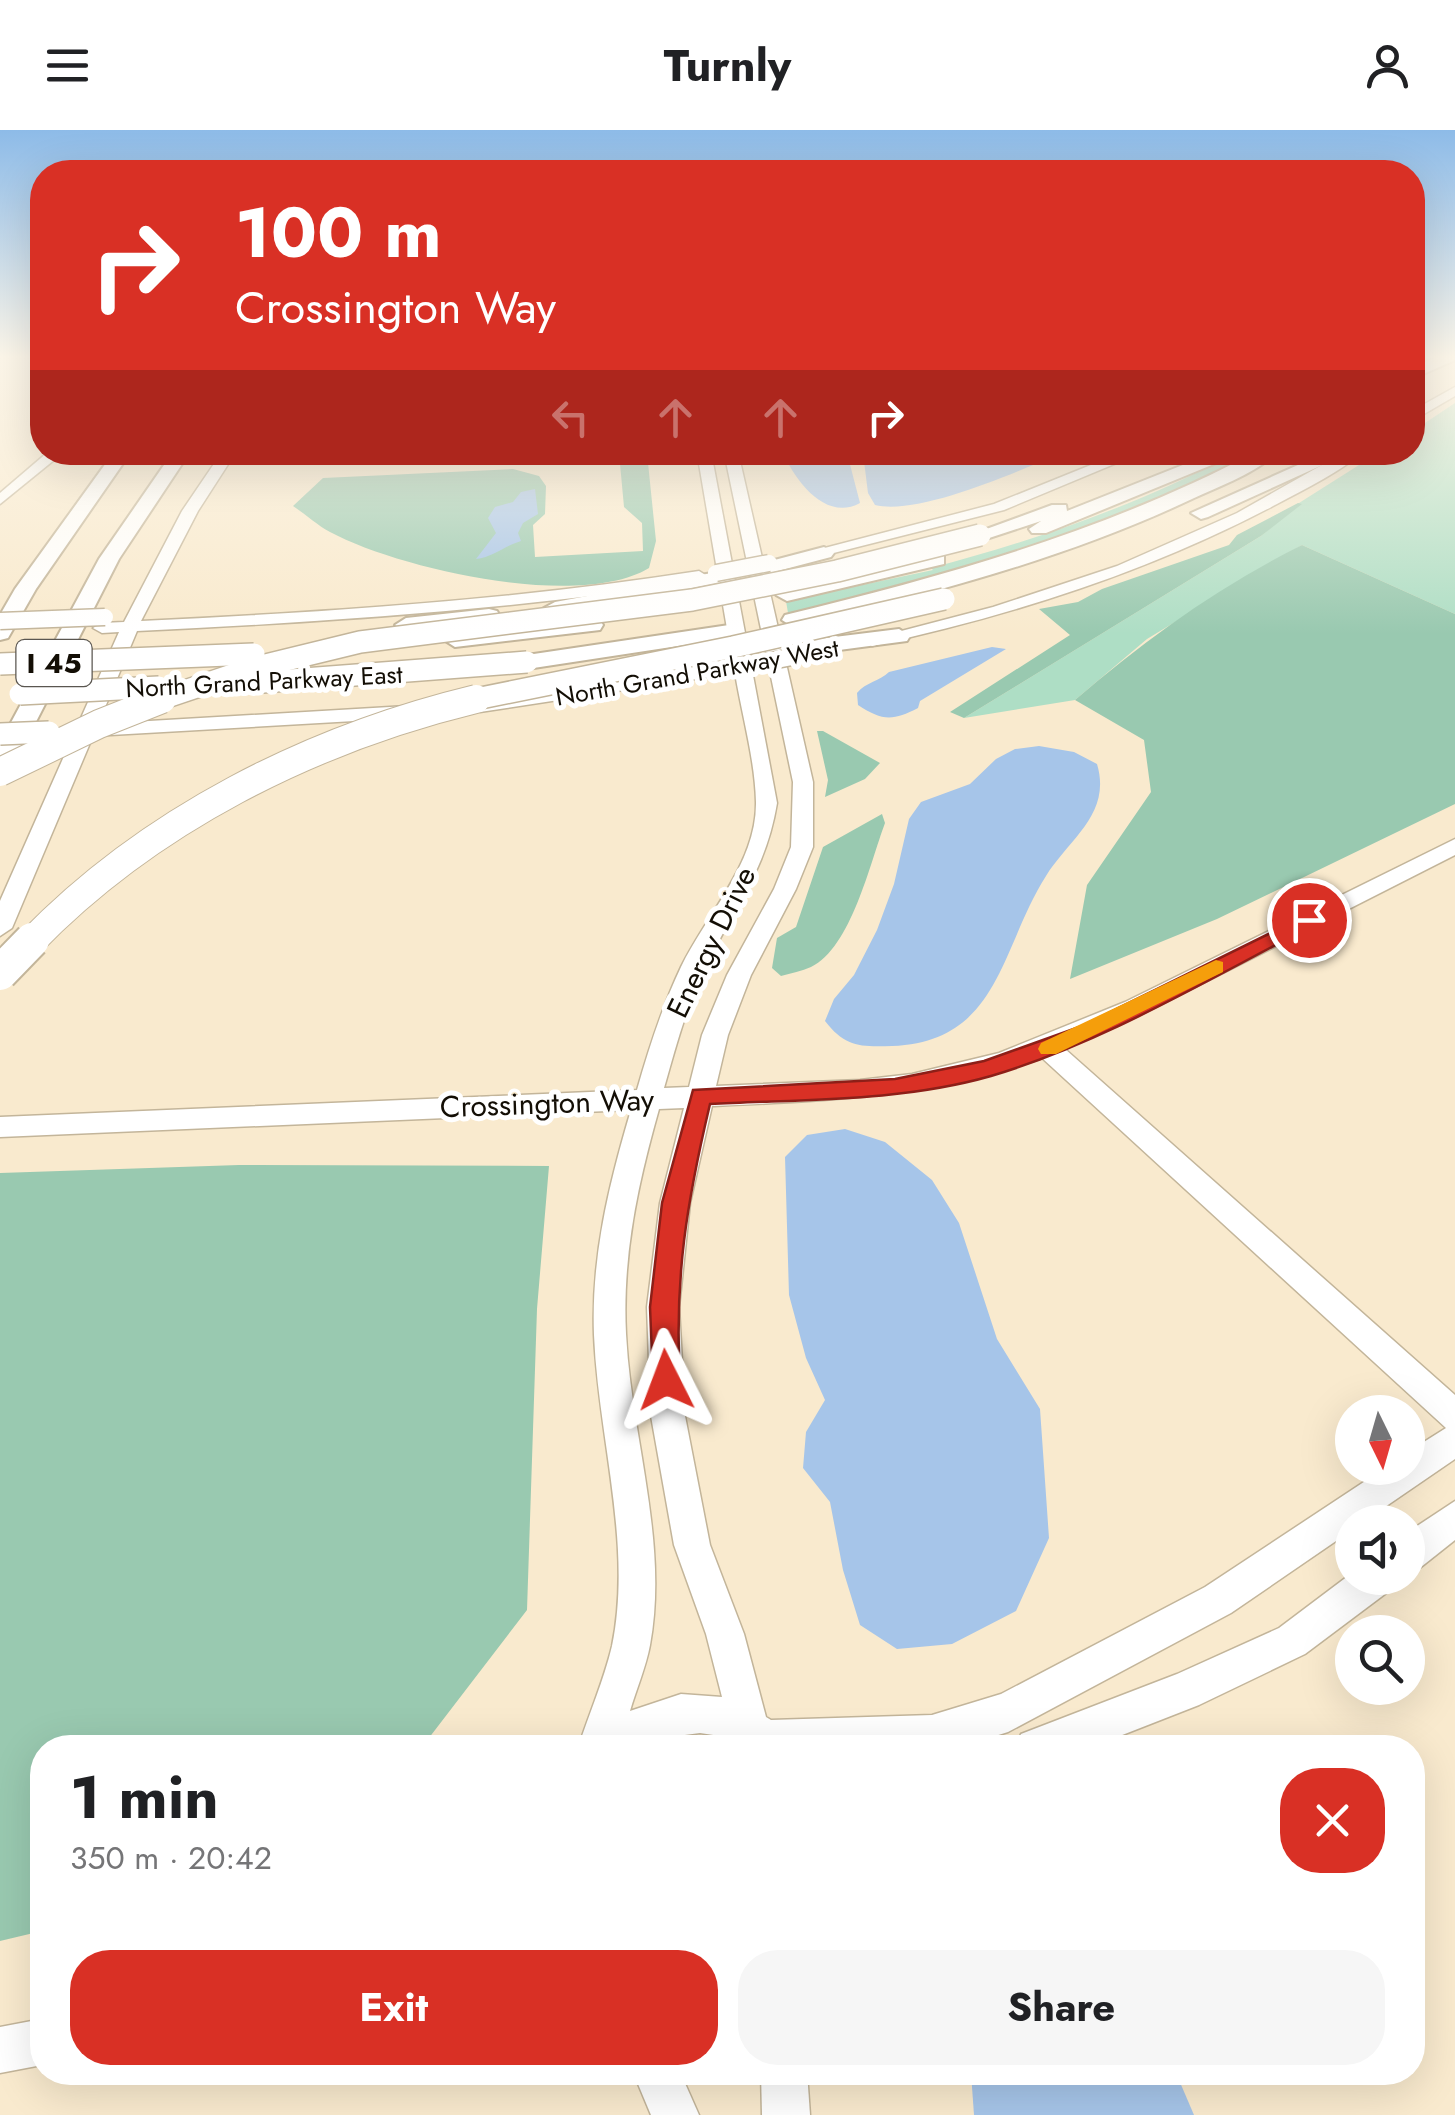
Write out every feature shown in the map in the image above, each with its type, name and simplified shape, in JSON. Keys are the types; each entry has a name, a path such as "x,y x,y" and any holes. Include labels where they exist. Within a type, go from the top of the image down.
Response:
{"highway":[{"path":"26,589 18,573 93,465"},
{"name":"I 45","path":"0,632 114,465"},
{"name":"I 45","path":"0,770 109,558 173,465"},
{"path":"109,558 138,540 196,465"},
{"path":"0,770 150,702 308,652 417,632 709,597 835,571 980,535 1064,507 1154,465"},
{"name":"North Grand Parkway East","path":"0,664 327,651 454,640 787,595 921,565 1059,523 1193,465"},
{"name":"North Grand Parkway West","path":"526,673 894,597 1059,548 1172,504 1246,465"},
{"path":"1148,532 1274,465"},
{"path":"0,974 73,901 156,838 260,778 338,743 484,696 796,634 944,599 1148,532 1313,465"},
{"path":"119,659 563,607 824,553"},
{"path":"10,694 380,692 526,673 729,664 899,636"}],"street":[{"path":"0,500 42,465"},
{"path":"0,928 140,606 170,547 221,465"},
{"path":"170,547 236,465"},
{"name":"Energy Drive","path":"602,1735 631,1645 636,1556 610,1334 613,1247 622,1190 668,1031 694,965 760,842 766,803 706,465"},
{"name":"Energy Drive","path":"734,465 802,782 802,846 715,1035 674,1203 663,1307 668,1416 692,1544 761,1735"},
{"path":"824,553 998,507 1103,465"},
{"path":"899,636 1104,577 1204,538 1294,492 1336,465"},
{"path":"0,621 186,624 496,604 716,576"},
{"path":"0,632 103,623 140,606"},
{"path":"142,727 124,717 123,712 152,644 186,624"},
{"name":"North Grand Parkway West","path":"0,734 46,738 84,730 367,716 496,704 729,664"},
{"path":"0,744 46,738 73,757"},
{"path":"764,784 802,782"},
{"name":"Crossington Way","path":"2,1126 860,1090 931,1082 1049,1048 1455,846"},
{"path":"1049,1048 1455,1416"},
{"path":"932,1735 1008,1712 1218,1600 1455,1440"},
{"path":"1425,1541 1455,1518"},
{"path":"1070,1735 1185,1692 1292,1641 1353,1595"},
{"path":"627,1735 645,1722 686,1712 729,1719 757,1735"},
{"path":"0,2050 30,2044"},
{"path":"662,2085 675,2115"},
{"path":"785,2085 786,2115"}],"green space":[{"path":"1425,449 1455,449 1455,614 1302,545 1147,639 1075,700 964,718 1261,536 1299,503 1359,465 1425,465"},
{"path":"620,465 648,465 656,541 649,568 618,580 536,585 490,580 399,559 325,529 293,506 323,478 513,469 539,476 546,486 545,514 533,525 535,557 643,551 642,523 624,507"},
{"path":"1212,465 1237,465 1117,522 864,598 788,613 786,601 933,570 1086,520"},
{"path":"1302,504 1261,536 964,718 950,712 1070,635 1039,609 1078,602 1102,589 1229,545 1237,535"},
{"path":"1302,545 1455,614 1455,804 1217,919 1070,979 1087,885 1151,792 1144,740 1075,700 1184,615"},
{"path":"817,731 880,763 865,779 825,797 828,780"},
{"path":"882,814 885,823 866,881 837,942 811,967 781,976 772,968 777,938 796,927 823,847"},
{"path":"239,1165 549,1166 537,1309 527,1610 431,1735 30,1735 30,1934 0,1941 0,1173"}],"water":[{"path":"790,465 850,465 860,503 835,507 823,503"},
{"path":"865,465 1033,465 969,490 917,504 875,505 868,493"},
{"path":"535,489 538,514 523,523 518,533 521,541 476,559 496,533 488,518 495,507 513,502 521,492"},
{"path":"992,647 1006,649 920,701 918,708 909,712 888,717 858,705 857,693 889,672"},
{"path":"1039,746 1074,752 1097,764 1099,797 1086,825 1046,876 992,986 976,1009 955,1028 928,1040 871,1046 854,1044 839,1036 825,1021 834,999 854,975 877,930 894,884 909,819 921,802 970,784 996,759 1015,749"},
{"path":"845,1129 885,1142 932,1180 959,1223 997,1339 1040,1409 1049,1538 1016,1611 952,1644 897,1649 860,1625 843,1570 830,1502 803,1468 806,1432 825,1400 806,1358 789,1295 785,1157 807,1135"},
{"path":"972,2085 1181,2085 1194,2115 974,2115"}],"slow traffic":[{"path":"1048,1049 1216,967"}],"route":[{"path":"666,1380 663,1307 674,1203 701,1096 895,1087 987,1069 1089,1031 1309,920"}]}
